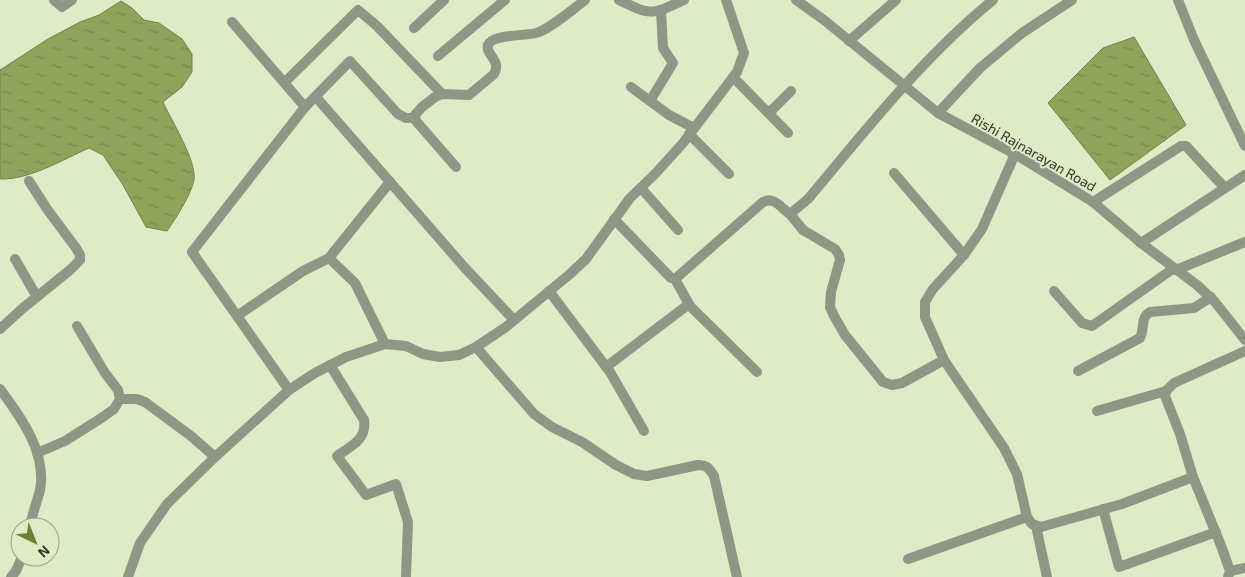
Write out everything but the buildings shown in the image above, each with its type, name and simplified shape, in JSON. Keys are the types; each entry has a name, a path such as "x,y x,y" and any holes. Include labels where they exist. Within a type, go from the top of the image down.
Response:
{"street":[{"path":"54,0 62,7 72,0"},
{"path":"414,28 444,0"},
{"path":"438,56 504,0"},
{"path":"415,118 422,107 442,94 469,95 494,74 497,64 488,48 492,41 500,37 542,31 585,0"},
{"path":"619,0 643,12 653,13 684,0"},
{"path":"128,577 140,542 167,504 289,390 330,365 364,350 385,344 406,346 423,354 440,357 459,355 476,347 514,320 586,259 630,198 661,167 692,131 737,72 744,53 726,0"},
{"path":"849,41 896,0"},
{"path":"790,214 808,199 904,86 971,18 993,0"},
{"path":"938,113 980,68 1022,33 1072,0"},
{"path":"1178,0 1194,40 1245,146"},
{"name":"Rishi Rajnarayan Road","path":"800,1 938,113 1015,154 1094,202 1141,243 1211,297 1245,340"},
{"path":"285,82 358,10 377,26 442,94"},
{"path":"650,101 673,63 663,48 661,10"},
{"path":"232,22 305,107"},
{"path":"289,390 192,252 305,107 350,62 398,114 406,118 415,118"},
{"path":"733,77 788,133"},
{"path":"631,86 692,131 729,174"},
{"path":"769,113 792,91"},
{"path":"316,97 465,268 514,320"},
{"path":"415,118 456,167"},
{"path":"1094,202 1181,146 1186,146 1224,187"},
{"path":"1015,154 982,229 964,255 924,302 925,317 944,360 1004,448 1017,474 1027,517 1036,526 1047,577"},
{"path":"894,173 964,255"},
{"path":"1141,243 1245,175"},
{"path":"0,329 80,260 80,255 29,181"},
{"path":"236,316 303,271 329,258 390,182"},
{"path":"641,188 678,230"},
{"path":"675,280 762,202 768,199 773,200 790,214 803,230 836,249 840,260 831,292 830,307 845,335 883,382 892,386 902,383 944,360"},
{"path":"614,219 675,280 689,304 757,372"},
{"path":"1054,291 1082,323 1092,326 1175,269 1245,242"},
{"path":"329,258 355,282 385,344"},
{"path":"15,259 37,296"},
{"path":"549,292 606,367 644,431"},
{"path":"1078,371 1140,338 1143,333 1143,319 1150,312 1194,308 1211,297"},
{"path":"606,367 689,304"},
{"path":"37,453 64,441 103,417 114,409 120,399 118,390 77,326"},
{"path":"476,347 534,414 552,427 582,442 616,465 634,474 647,476 698,465 706,465 710,468 714,476 737,577"},
{"path":"1097,411 1166,391 1174,383 1245,351"},
{"path":"330,365 364,420 365,427 360,440 337,456 366,495 396,484 408,522 406,577"},
{"path":"0,389 17,411 37,453 41,471 40,489 33,517"},
{"path":"1166,391 1166,403 1180,434 1193,477 1216,532 1229,574 1245,568"},
{"path":"120,399 138,399 146,402 191,436 215,458"},
{"path":"1036,526 1041,527 1104,509 1193,477"},
{"path":"1104,509 1119,567 1216,532"},
{"path":"908,559 1027,517"}],"water":[{"path":"121,1 132,8 144,20 159,23 182,39 192,54 192,72 182,87 163,102 188,152 194,172 194,180 190,192 167,231 146,227 123,185 103,155 89,148 34,173 0,179 0,70 48,39 80,22 99,15"},
{"path":"1134,37 1186,125 1110,180 1048,103 1103,48"}]}
